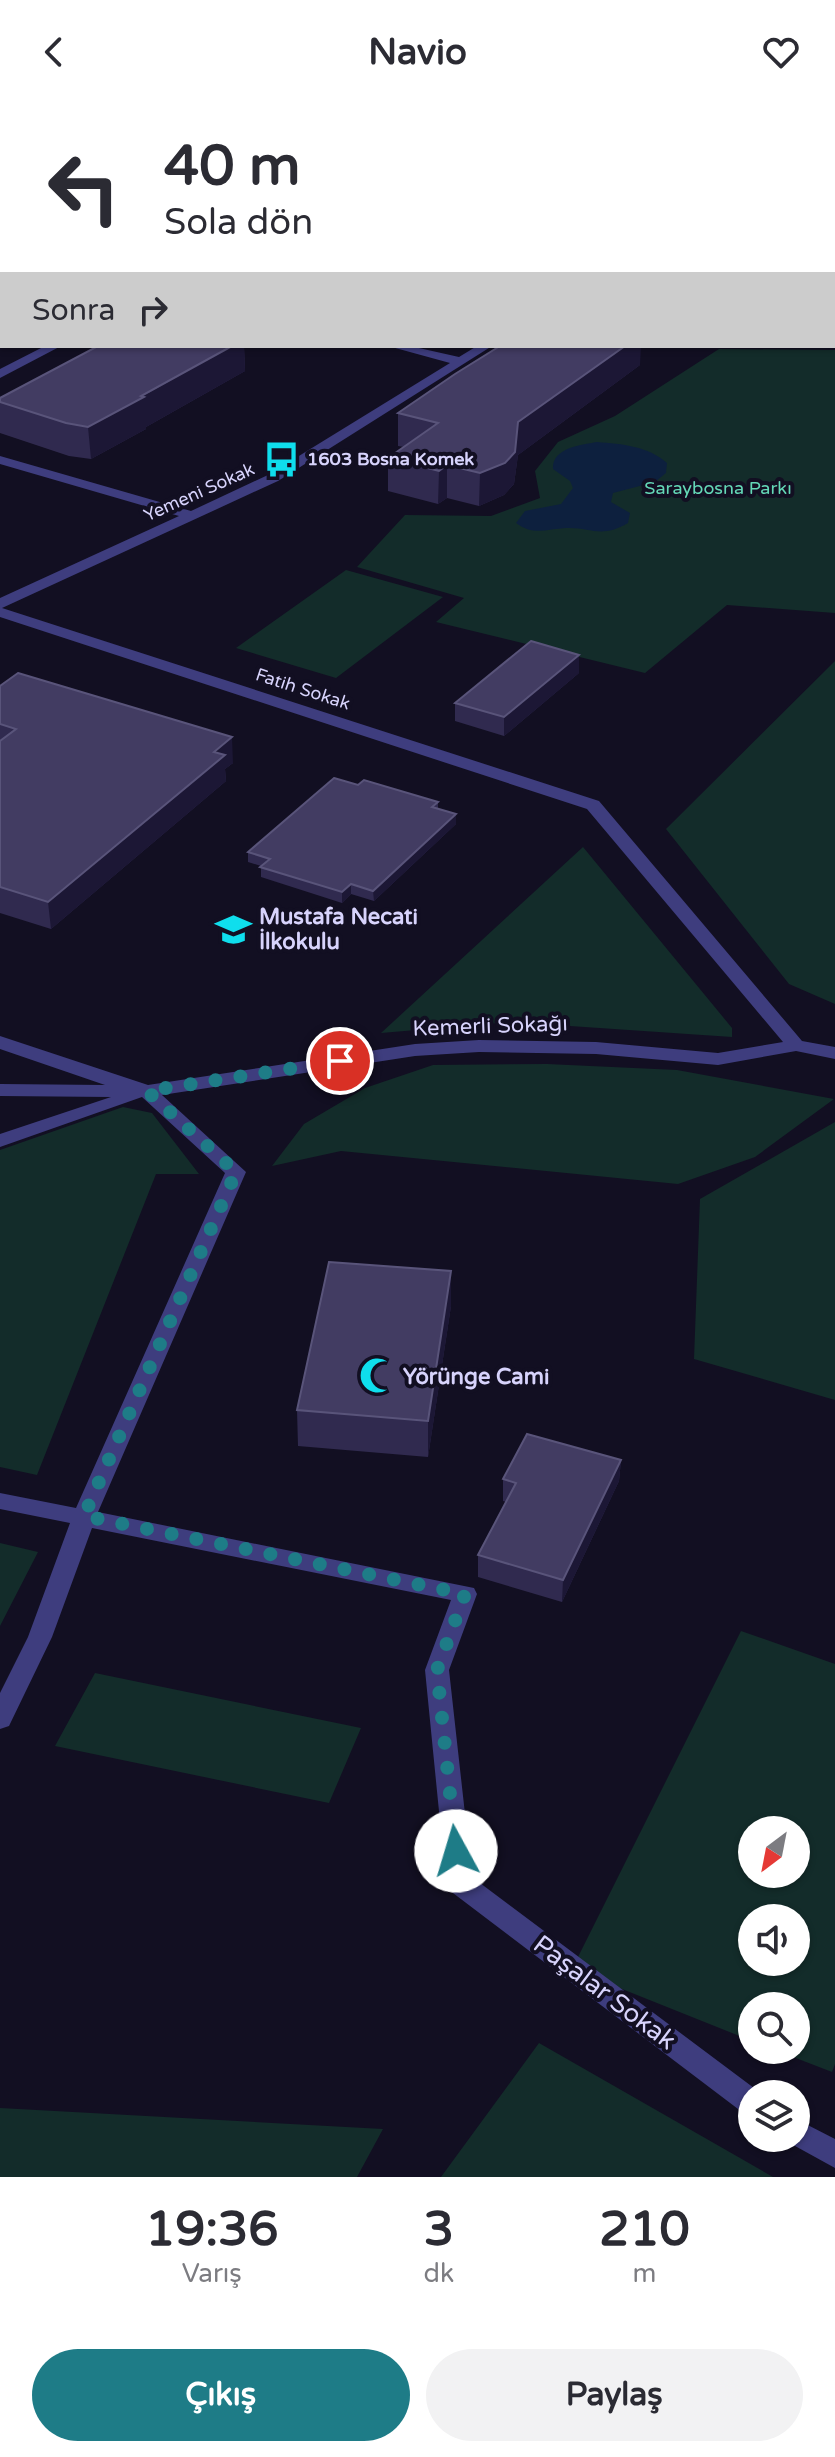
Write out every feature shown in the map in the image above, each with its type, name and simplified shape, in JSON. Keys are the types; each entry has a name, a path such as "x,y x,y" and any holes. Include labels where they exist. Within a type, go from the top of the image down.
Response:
{"street":[{"path":"0,374 51,348"},
{"path":"402,348 462,362"},
{"name":"Yemeni Sokak","path":"0,604 273,478 483,348"},
{"path":"0,460 191,515"},
{"name":"Fatih Sokak","path":"0,612 593,805 796,1045"},
{"path":"0,1042 82,1072 147,1091 236,1172 84,1516 40,1637 0,1719"},
{"name":"Kemerli Sokağı","path":"147,1091 431,1049 539,1045 718,1059 796,1045 835,1053"},
{"path":"0,1090 147,1091"},
{"path":"0,1141 147,1091"},
{"path":"0,1501 84,1516"},
{"name":"Paşalar Sokak","path":"84,1516 465,1594 437,1670 459,1882 738,2092"},
{"path":"810,2140 835,2155"}],"green space":[{"name":"Saraybosna Parkı","path":"719,349 835,350 835,613 727,605 645,673 436,622 464,598 357,567 405,515 491,516 540,498 535,471 558,442 615,416"},
{"path":"346,570 443,597 336,678 236,648"},
{"path":"835,661 835,1004 789,984 666,829"},
{"path":"583,847 732,1028 732,1037 511,1022 381,1033"},
{"path":"547,1064 677,1070 834,1099 755,1157 678,1184 341,1151 272,1166 304,1124 365,1088 433,1065"},
{"path":"123,1107 152,1113 199,1174 156,1174 37,1475 0,1467 0,1150"},
{"path":"835,1122 835,1400 694,1359 700,1199"},
{"path":"0,1543 38,1552 0,1626"},
{"path":"741,1631 835,1664 835,2064 832,2072 810,2064 810,1992 738,1992 738,2035 572,1969"},
{"path":"95,1673 361,1728 329,1803 55,1746"},
{"path":"539,2043 773,2177 441,2177"},
{"path":"0,2108 383,2129 357,2177 0,2177"}],"water":[{"path":"597,442 643,449 667,463 666,473 655,482 613,493 611,502 630,513 628,523 603,531 566,528 534,531 516,523 525,511 561,504 573,488 570,481 553,469 557,456 568,449"}],"building":[{"path":"94,348 228,348 88,427 0,402 0,398"},
{"path":"497,348 622,348 518,422 515,452 505,463 480,473 447,465 439,471 388,458 438,423 398,413"},
{"path":"531,641 579,655 504,717 455,703"},
{"path":"18,673 232,737 214,752 225,755 48,902 0,887 0,741 16,729 0,724 0,686"},
{"path":"334,778 358,785 364,780 438,802 432,807 456,814 373,891 351,884 342,892 260,867 270,859 248,852"},
{"name":"Yörünge Cami","path":"329,1262 451,1271 428,1421 297,1410"},
{"path":"527,1434 621,1460 563,1580 478,1555 516,1483 503,1479"}],"place":[{"name":"1603 Bosna Komek","path":"281,459"},
{"name":"Mustafa Necati İlkokulu","path":"233,929"},
{"name":"Yörünge Cami","path":"377,1376"}],"route":[{"path":"340,1061 147,1091 236,1172 84,1516 465,1594 437,1670 456,1851"}]}
